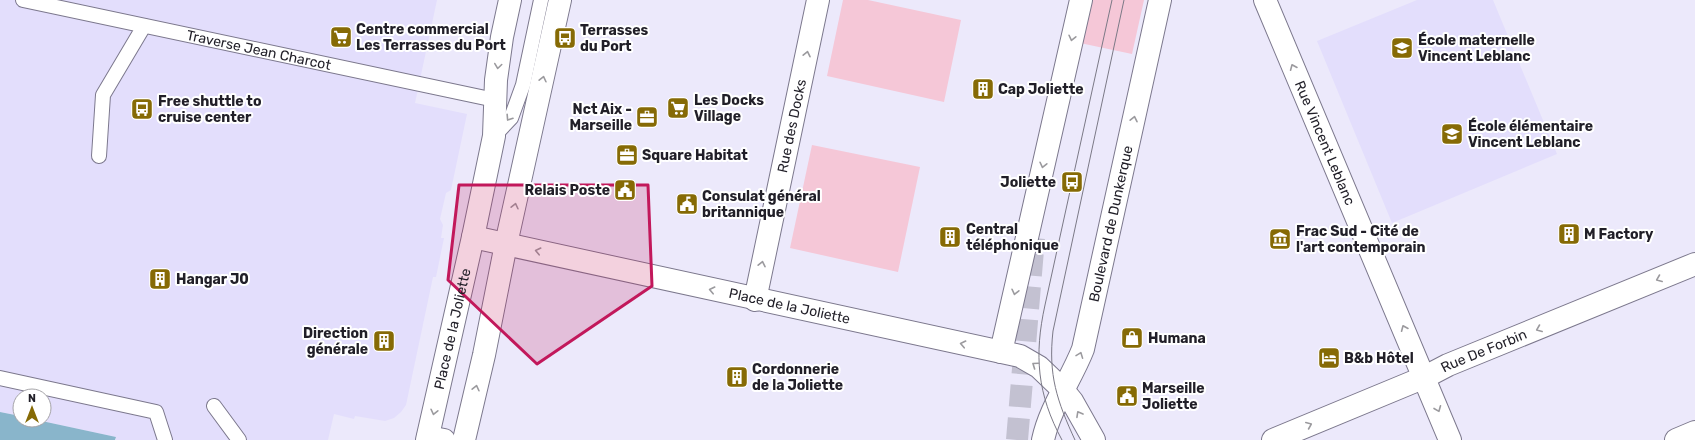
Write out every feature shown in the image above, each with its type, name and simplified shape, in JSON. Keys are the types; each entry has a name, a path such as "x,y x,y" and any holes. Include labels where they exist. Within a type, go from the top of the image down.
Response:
{"street":[{"path":"473,237 494,136 494,100 502,38 510,0"},
{"path":"464,440 484,355 506,244 560,0"},
{"name":"Rue des Docks","path":"755,300 818,0"},
{"path":"1001,352 1080,0"},
{"name":"Boulevard de Dunkerque","path":"1043,440 1048,420 1082,349 1160,0"},
{"name":"Rue Vincent Leblanc","path":"1265,1 1425,377 1450,440"},
{"name":"Place de la Joliette","path":"433,439 473,237 755,300 1020,356 1033,363 1063,390 1072,401 1094,440"},
{"name":"Rue De Forbin","path":"1273,440 1425,377 1448,365 1695,264"},
{"path":"1676,440 1695,432"}],"lane":[{"name":"Traverse Jean Charcot","path":"23,0 494,100"},
{"path":"494,136 511,118 523,85 541,0"},
{"path":"99,156 103,95 144,26"},
{"path":"0,378 156,412 165,440"},
{"path":"214,406 240,440"}],"highlighted area":[{"path":"459,185 648,185 652,286 537,364 448,280"}],"shaded area":[{"path":"0,0 437,0 415,103 467,114 451,190 446,193 440,219 443,225 441,238 444,238 436,277 433,277 406,405 401,412 394,418 385,421 355,416 354,419 334,414 328,440 116,440 116,437 52,423 52,388 12,388 12,414 0,412"},
{"path":"843,0 868,0 961,20 944,102 827,76"},
{"path":"1089,0 1144,0 1132,54 1080,43"},
{"name":"École élémentaire Vincent Leblanc","path":"1417,0 1493,0 1557,154 1392,223 1317,41"},
{"path":"812,145 920,167 898,272 790,248"}],"water":[{"path":"0,412 12,414 12,428 52,428 52,423 116,437 115,440 0,440"}],"tunnel":[{"path":"1017,440 1034,238"}],"tram line":[{"path":"1062,440 1047,407 1040,374 1039,358 1042,323 1112,0"},
{"path":"1075,440 1063,413 1055,387 1052,361 1053,331 1124,0"}],"place":[{"name":"Centre commercial Les Terrasses du Port","path":"341,37"},
{"name":"Terrasses du Port","path":"565,38"},
{"name":"École maternelle Vincent Leblanc","path":"1402,48"},
{"name":"Cap Joliette","path":"983,89"},
{"name":"Les Docks Village","path":"678,108"},
{"name":"Free shuttle to cruise center","path":"142,109"},
{"name":"Nct Aix - Marseille","path":"647,117"},
{"name":"École élémentaire Vincent Leblanc","path":"1452,134"},
{"name":"Square Habitat","path":"627,155"},
{"name":"Joliette","path":"1072,182"},
{"name":"Relais Poste","path":"625,190"},
{"name":"Consulat général britannique","path":"687,204"},
{"name":"M Factory","path":"1569,234"},
{"name":"Central téléphonique","path":"950,237"},
{"name":"Frac Sud - Cité de l'art contemporain","path":"1280,239"},
{"name":"Hangar J0","path":"160,279"},
{"name":"Humana","path":"1132,338"},
{"name":"Direction générale","path":"384,341"},
{"name":"B&b Hôtel","path":"1329,358"},
{"name":"Cordonnerie de la Joliette","path":"737,377"},
{"name":"Marseille Joliette","path":"1127,396"}]}
